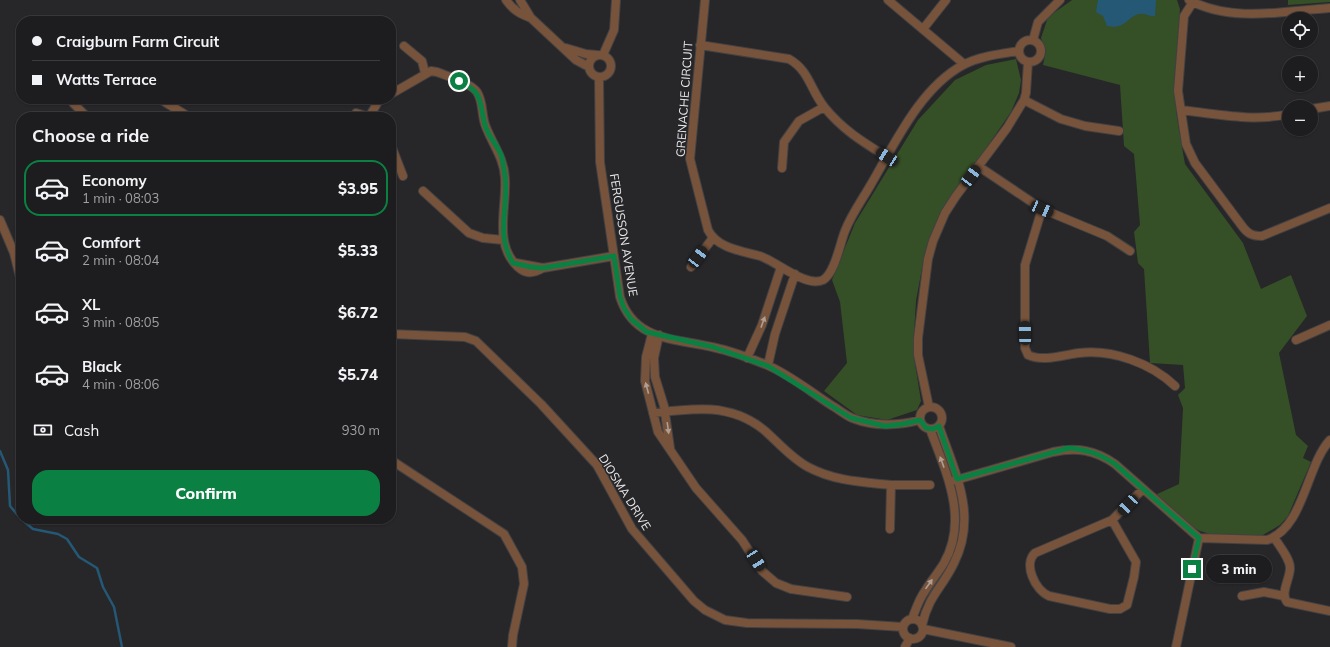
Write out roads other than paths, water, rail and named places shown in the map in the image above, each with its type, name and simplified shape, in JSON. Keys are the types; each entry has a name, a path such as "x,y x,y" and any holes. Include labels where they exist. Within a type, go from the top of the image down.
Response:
{"street":[{"path":"506,0 512,8 520,14 531,18"},
{"path":"520,0 531,18 565,48 576,60 589,67 592,72 599,77 606,75 611,69 611,62 600,55 586,54 565,48"},
{"path":"589,67 591,60 600,55 614,30 616,0"},
{"name":"GRENACHE CIRCUIT","path":"705,0 690,159 704,221 712,239"},
{"path":"888,0 964,64"},
{"path":"922,29 946,0"},
{"path":"1033,40 1038,22 1060,0"},
{"path":"1330,8 1245,14 1224,13 1191,1 1184,16 1178,91 1186,144 1190,154 1195,163 1247,233 1253,236 1262,236 1330,208"},
{"path":"1033,40 1041,48 1040,56 1035,61 1028,62 1020,57 1019,51 1023,42 1033,40"},
{"path":"700,45 789,59 799,65 805,72 824,106 841,126 887,157"},
{"path":"404,46 422,61 425,73"},
{"path":"691,267 712,239 726,246 769,259 781,267 811,281 823,280 829,274 845,230 887,157 920,104 931,91 952,72 964,64 986,57 1019,51"},
{"path":"929,407 918,355 918,338 928,259 933,241 945,213 1007,128 1024,100 1026,93 1028,62"},
{"path":"396,91 425,73 437,72 470,86 476,91 481,102 485,126 501,156 505,177 503,240 507,254 513,263 525,272 533,273 543,268 614,256"},
{"name":"FERGUSSON AVENUE","path":"599,77 600,162 620,297 624,308 640,327 655,334 713,347 768,366 851,418 885,426 920,420"},
{"path":"1024,100 1067,120 1085,126 1119,131"},
{"path":"76,104 83,112"},
{"path":"168,104 181,112"},
{"path":"782,168 784,142 799,121 824,106"},
{"path":"1318,108 1330,106"},
{"path":"1181,110 1255,118 1271,118 1282,116"},
{"path":"396,158 403,176"},
{"path":"978,166 1042,209 1107,236 1130,251"},
{"path":"423,191 469,233 483,238 503,240"},
{"path":"1042,209 1025,265 1025,348 1028,355 1039,358 1081,353 1119,356 1158,373 1175,386"},
{"path":"0,220 16,261"},
{"path":"747,358 762,325 781,267"},
{"path":"768,366 776,334 795,274"},
{"path":"1296,340 1330,325"},
{"name":"DIOSMA DRIVE","path":"396,334 466,336 476,341 541,404 598,465 632,529 694,601 705,610 725,620 747,623 857,624 903,627"},
{"path":"655,334 655,371 665,412 670,450"},
{"path":"655,334 644,369 645,381 658,432 696,488 742,540 762,571 776,583 790,589 847,597"},
{"path":"930,429 939,426 943,420 942,413 937,408 929,407 921,413 920,420 924,426 930,429 953,480 963,498 966,516 964,538 954,564 926,608 923,627 919,637 910,638 904,633 903,627 906,621 912,618 924,592 944,563 954,540 956,524 953,480 939,426"},
{"path":"654,413 696,408 715,409 734,413 748,419 763,429 807,466 829,476 842,480 891,485 930,485"},
{"path":"953,480 1069,448 1086,450 1102,455 1115,464 1199,538 1259,540 1274,537 1284,530 1292,518 1318,458 1330,440"},
{"path":"396,463 504,534 522,567 524,584 513,635 512,647"},
{"path":"890,529 891,485"},
{"path":"1112,520 1136,562 1127,605 1120,609 1110,609 1041,593 1037,588 1029,565 1031,557 1035,553 1112,520 1143,489"},
{"path":"1274,537 1289,562 1290,568 1284,596 1289,604 1330,611"},
{"path":"1176,647 1199,538"},
{"path":"1242,596 1264,592 1284,596"},
{"path":"912,618 918,620 923,627 1011,647"},
{"path":"904,647 910,638"}],"water":[{"path":"1098,0 1156,0 1155,16 1139,14 1122,25 1113,27 1107,26 1103,16 1096,12"}],"waterway":[{"path":"0,451 8,470 10,506 16,513"},
{"path":"27,524 33,529 58,534 67,539 79,557 97,568 103,587 114,607 122,647"}]}
